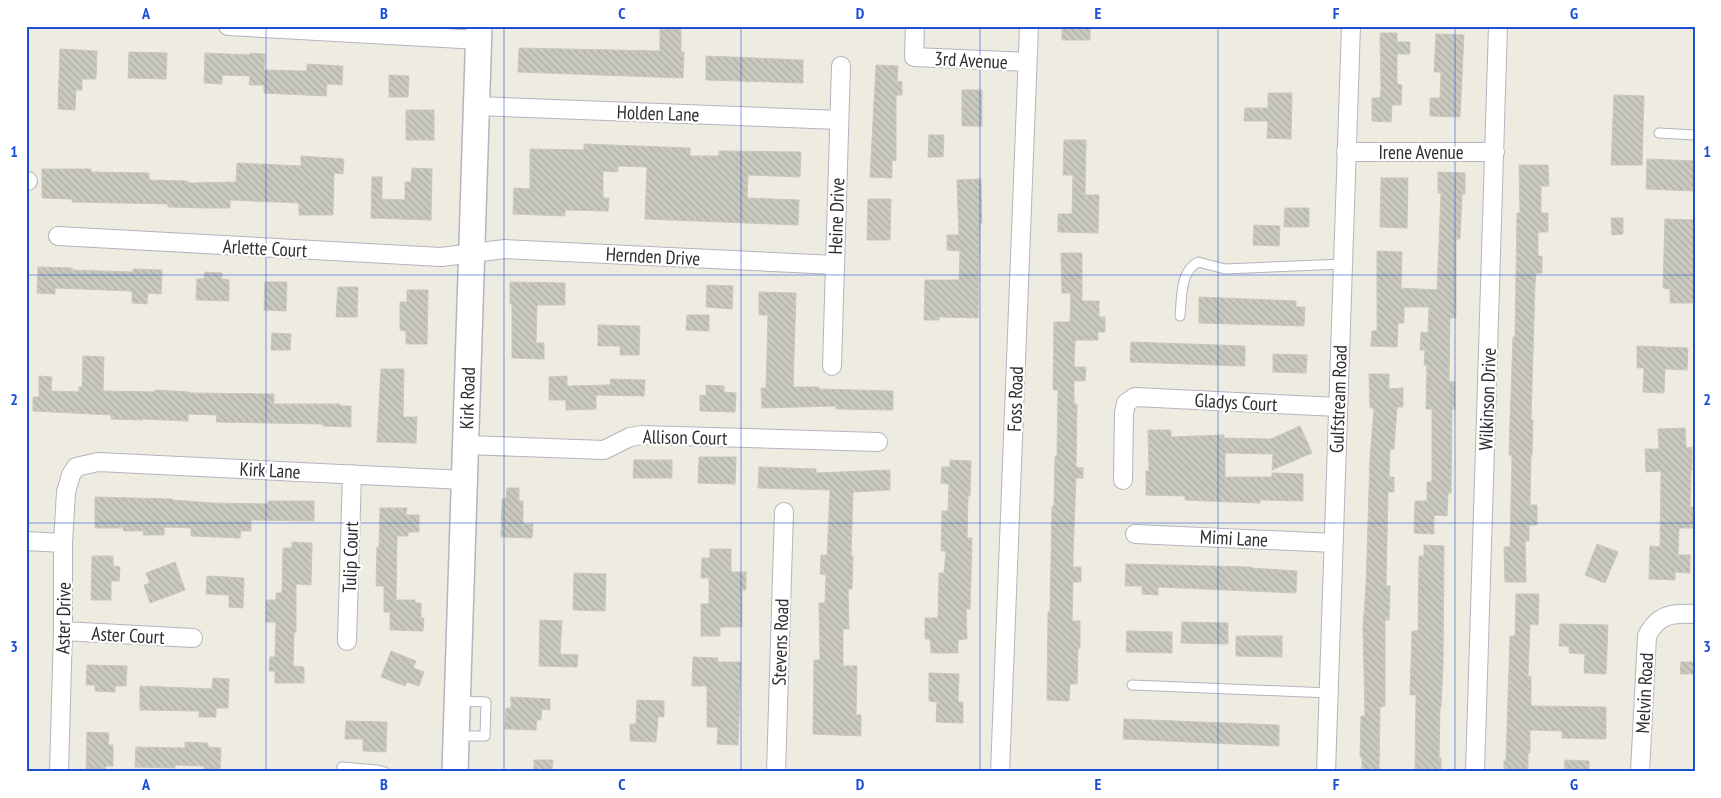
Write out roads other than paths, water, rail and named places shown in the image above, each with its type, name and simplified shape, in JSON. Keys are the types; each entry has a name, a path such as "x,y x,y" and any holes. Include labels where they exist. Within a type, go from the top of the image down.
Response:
{"street":[{"path":"228,26 479,33"},
{"name":"3rd Avenue","path":"915,26 914,57 1027,62"},
{"name":"Foss Road","path":"1000,772 1029,26"},
{"name":"Gulfstream Road","path":"1326,772 1350,26"},
{"name":"Wilkinson Drive","path":"1475,772 1498,26"},
{"name":"Kirk Road","path":"455,772 479,33"},
{"name":"Heine Drive","path":"832,366 841,66"},
{"name":"Holden Lane","path":"477,106 839,120"},
{"name":"Irene Avenue","path":"1346,152 1495,152"},
{"name":"Arlette Court","path":"58,236 441,257 472,253"},
{"name":"Hernden Drive","path":"472,253 505,249 835,265"},
{"name":"Gladys Court","path":"1123,480 1124,413 1126,403 1135,396 1338,407"},
{"name":"Allison Court","path":"466,445 604,450 630,437 642,435 878,442"},
{"name":"Kirk Lane","path":"76,468 98,462 464,480"},
{"name":"Aster Drive","path":"59,772 63,631 63,543 66,492 71,475 76,468"},
{"name":"Tulip Court","path":"347,640 352,474"},
{"name":"Stevens Road","path":"776,772 784,512"},
{"name":"Mimi Lane","path":"1135,534 1334,543"},
{"path":"26,541 63,543"},
{"name":"Melvin Road","path":"1640,772 1647,636 1652,626 1659,619 1669,615 1695,614"},
{"name":"Aster Court","path":"63,631 193,638"}],"lane":[{"path":"1659,134 1695,135"},
{"path":"1180,316 1184,279 1189,266 1198,262 1225,269 1343,264"},
{"path":"1132,685 1329,693"},
{"path":"342,767 385,772"}]}
